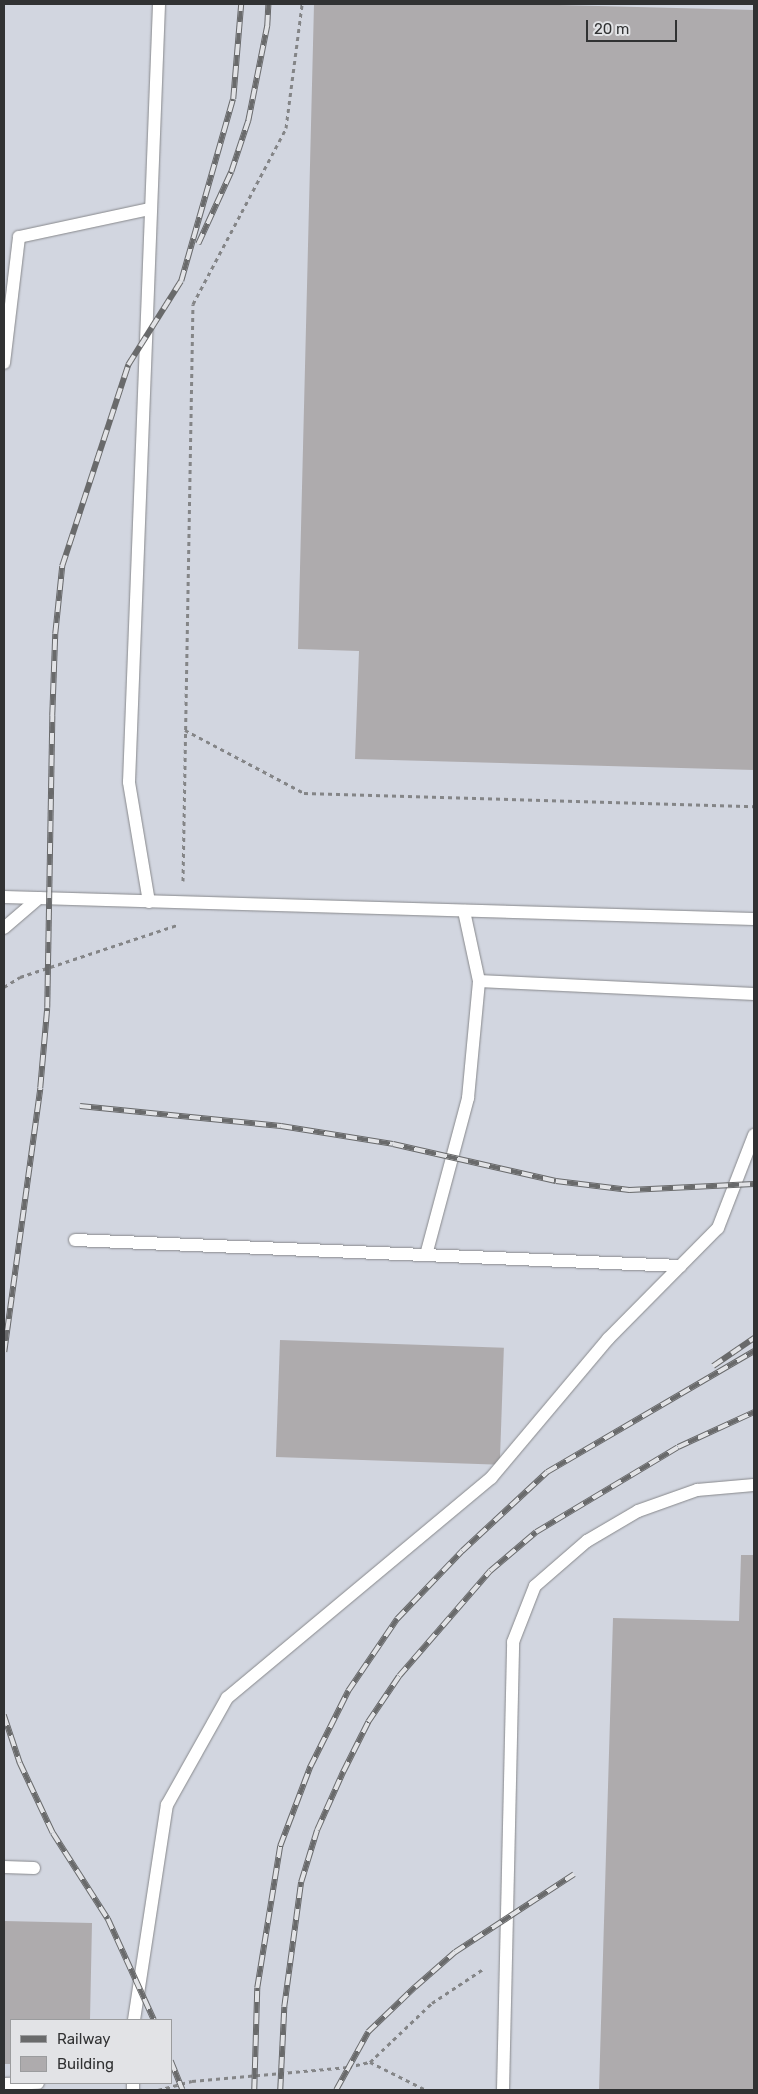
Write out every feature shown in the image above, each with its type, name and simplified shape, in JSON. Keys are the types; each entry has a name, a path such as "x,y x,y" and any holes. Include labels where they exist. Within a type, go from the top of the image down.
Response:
{"lane":[{"path":"149,902 129,782 158,4"},
{"path":"4,363 19,237 150,209"},
{"path":"4,897 754,919"},
{"path":"4,928 39,898"},
{"path":"426,1255 468,1098 479,981 464,911"},
{"path":"479,981 754,994"},
{"path":"134,2019 167,1805 227,1698 491,1478 608,1339 718,1228 754,1135"},
{"path":"76,1240 680,1266"},
{"path":"504,2090 513,1642 535,1586 587,1541 638,1511 697,1490 754,1485"},
{"path":"4,1867 34,1868"}],"path":[{"path":"4,987 20,977 179,925 182,902 193,304 286,128 302,4"},
{"path":"185,730 304,794 754,806"},
{"path":"158,2090 192,2081 348,2067 370,2062 432,2002 506,1954"},
{"path":"370,2062 426,2090"}],"shaded area":[{"path":"4,4 754,4 754,2090 4,2090"}],"building":[{"path":"314,4 520,4 754,10 754,770 355,759 359,651 298,649"},
{"path":"280,1340 504,1348 500,1465 276,1457"},
{"path":"741,1555 754,1555 754,2090 599,2090 613,1618 739,1621"},
{"path":"4,1921 92,1923 90,2019 10,2019 10,2064 4,2064"}],"railway":[{"path":"4,1352 40,1088 47,1008 52,716 55,634 62,566 128,365 181,281 233,99 241,4"},
{"path":"198,244 231,172 248,121 267,26 268,4"},
{"path":"80,1106 281,1126 393,1144 556,1181 629,1190 754,1184"},
{"path":"713,1366 754,1338"},
{"path":"254,2090 257,1988 280,1846 310,1767 348,1691 397,1619 462,1551 547,1472 754,1351"},
{"path":"280,2090 284,2007 301,1882 317,1830 343,1772 368,1722 399,1676 490,1571 536,1532 678,1447 754,1412"},
{"path":"4,1715 20,1763 53,1833 108,1919 154,2019"},
{"path":"336,2090 368,2032 415,1987 455,1952 574,1874"},
{"path":"172,2063 183,2090"}]}
